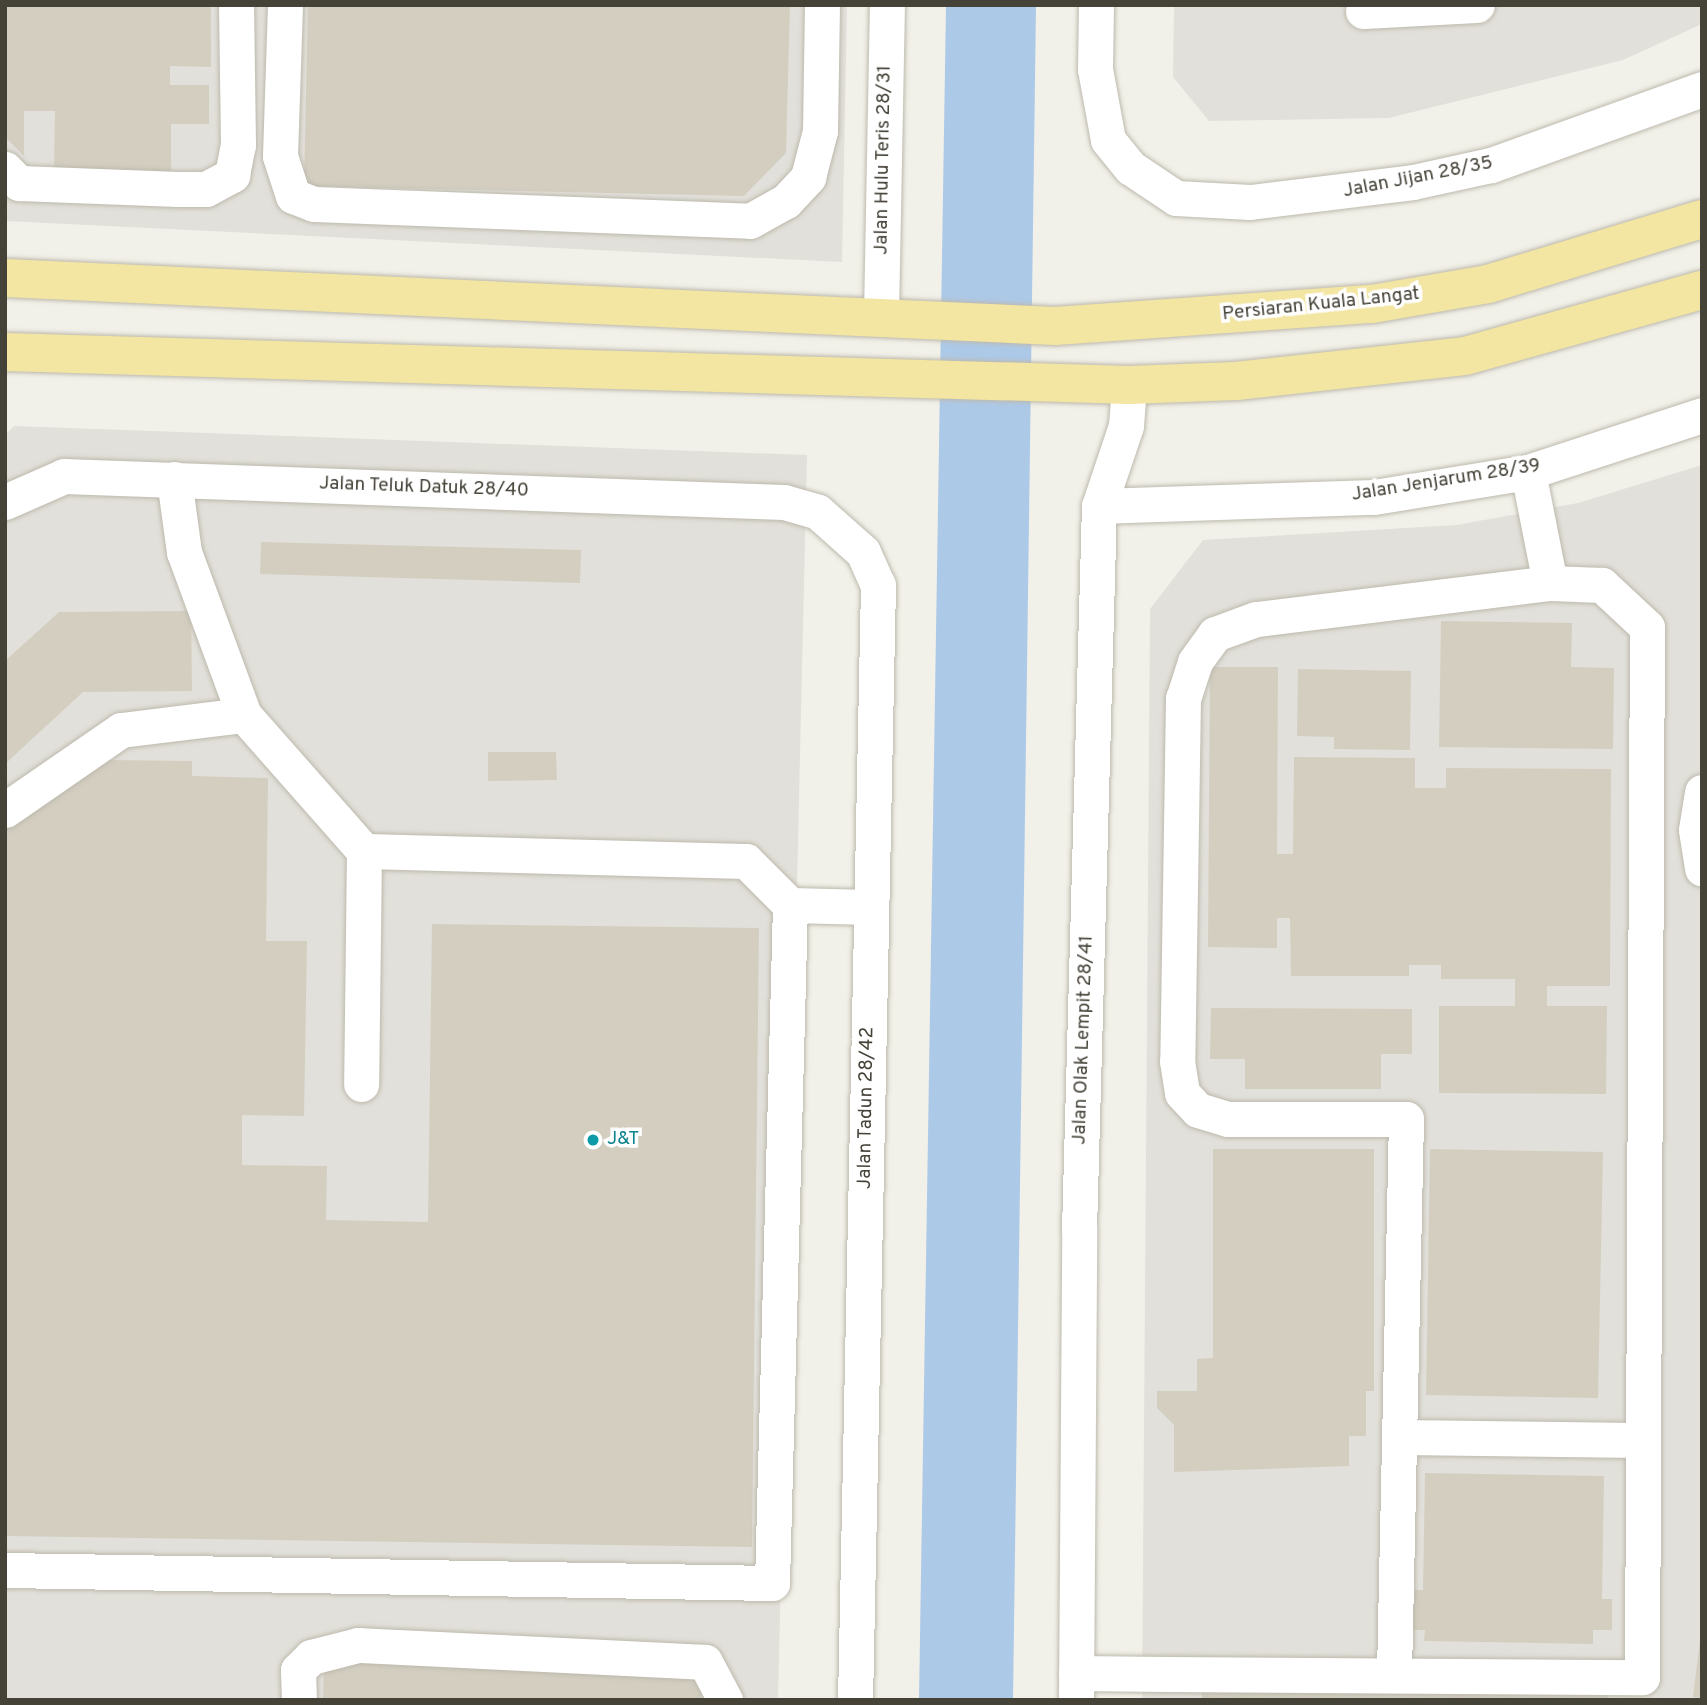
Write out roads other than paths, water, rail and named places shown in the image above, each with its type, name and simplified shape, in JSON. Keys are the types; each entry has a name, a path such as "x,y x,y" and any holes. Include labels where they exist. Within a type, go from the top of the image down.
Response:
{"main road":[{"name":"Persiaran Kuala Langat","path":"5,278 1055,326 1373,304 1488,284 1702,219"},
{"path":"5,352 906,382 1129,385 1236,381 1465,356 1702,290"},
{"path":"5,369 61,352"}],"street":[{"path":"5,169 19,183 178,189 206,189 232,175 238,145 236,5"},
{"path":"285,5 280,156 293,197 314,204 750,220 786,201 808,177 820,131 822,5"},
{"name":"Jalan Hulu Teris 28/31","path":"887,5 899,317"},
{"name":"Jalan Jijan 28/35","path":"1096,5 1099,110 1108,140 1131,167 1176,198 1250,202 1329,195 1491,165 1702,89"},
{"path":"1363,11 1477,5"},
{"name":"Jalan Olak Lempit 28/41","path":"1076,1686 1079,1230 1099,506 1126,425 1129,385"},
{"name":"Jalan Jenjarum 28/39","path":"1099,506 1374,497 1528,471 1702,415"},
{"path":"1528,471 1550,583"},
{"name":"Jalan Teluk Datuk 28/40","path":"5,502 64,476 174,479 784,502 818,512 840,530"},
{"path":"174,479 184,552 244,715 364,852 361,1084"},
{"name":"Jalan Tadun 28/42","path":"840,530 863,552 878,585 855,1700"},
{"path":"1076,1686 1167,1687 1394,1675 1647,1688 1641,1440 1647,627 1602,585 1550,583 1256,619 1215,634 1195,662 1183,698 1177,1061 1182,1093 1198,1110 1228,1119 1406,1119 1394,1675"},
{"path":"5,810 121,730 244,715"},
{"path":"1702,792 1696,830 1702,869"},
{"path":"364,852 746,861 790,905 871,907"},
{"path":"5,1570 772,1583 790,905"},
{"path":"1399,1437 1641,1440"},
{"path":"299,1700 298,1670 311,1657 358,1644 705,1662 725,1700"}],"water":[{"path":"946,5 1036,5 1013,1700 919,1700"}],"place":[{"name":"J&T","path":"593,1140"}]}
